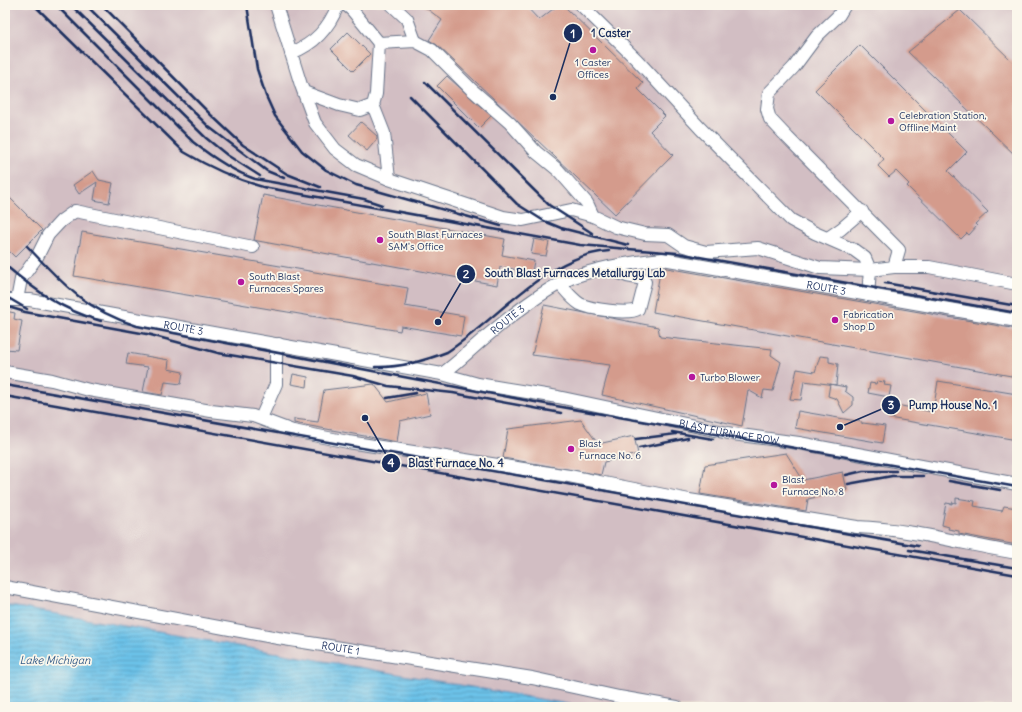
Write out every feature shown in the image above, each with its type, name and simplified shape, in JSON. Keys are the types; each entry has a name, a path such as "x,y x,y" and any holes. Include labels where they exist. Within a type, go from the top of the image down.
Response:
{"street":[{"path":"276,5 315,123 335,149 356,165 389,178 503,217 523,220 571,210 593,216 616,227 645,234 668,235 684,246 706,252 758,248 820,268 870,270 894,267 929,267 1017,284"},
{"path":"291,53 304,48 329,26 338,5"},
{"path":"346,5 380,43 376,94 373,105 384,133 389,178"},
{"path":"392,5 407,19 415,41"},
{"path":"581,5 637,60 700,128 791,220 815,233 854,250 866,258 870,270 868,295"},
{"path":"845,5 839,15 817,36 794,66 769,92 767,109 770,119 899,250 894,267"},
{"path":"380,43 415,41 432,50 446,61 471,89 510,123 536,152 558,170 587,203 593,216"},
{"path":"304,92 338,105 360,110 373,105"},
{"path":"11,300 21,279 37,257 48,235 61,221 75,211 253,247"},
{"path":"828,238 842,229 862,211"},
{"name":"ROUTE 3","path":"11,300 52,304 442,374 461,360 488,334 544,293 571,278 630,262 663,259 1017,321"},
{"path":"560,284 570,296 587,307 628,312 638,309 645,282 643,279 628,276 607,268"},
{"path":"261,418 276,384 276,352 278,344"},
{"path":"5,372 52,380 89,390 261,418 293,431 348,442 569,476 689,500 857,527 876,528 932,536 1017,553"},
{"name":"BLAST FURNACE ROW","path":"442,374 478,384 558,397 733,434 799,443 1017,484"},
{"name":"ROUTE 1","path":"5,587 278,638 532,678 619,697 677,707"}],"shaded area":[{"path":"5,5 1017,5 1017,707 585,707 5,605"}],"water":[{"name":"Lake Michigan","path":"5,605 585,707 5,707"}],"building":[{"path":"422,5 525,5 539,20 558,5 563,5 643,83 638,89 665,116 650,131 673,155 615,214 437,45 429,40 442,20"},
{"path":"960,10 1017,66 1017,157 908,52"},
{"path":"348,32 370,54 353,71 331,49"},
{"name":"Celebration Station, Offline Maint","path":"860,45 967,152 948,171 988,212 975,224 977,226 969,235 967,233 961,239 907,186 909,184 896,171 889,177 878,166 884,159 815,90"},
{"path":"447,76 491,116 479,128 437,86"},
{"path":"361,122 377,136 377,139 367,151 349,135"},
{"path":"93,171 99,180 113,183 109,203 94,200 97,182 79,194 73,185"},
{"path":"5,193 42,230 15,257 5,247"},
{"name":"South Blast Furnaces SAM's Office","path":"263,195 505,239 502,255 534,261 532,272 500,267 497,285 254,240"},
{"name":"South Blast Furnaces Spares","path":"82,232 408,288 405,306 464,316 461,336 401,326 400,331 74,276"},
{"path":"534,239 549,242 546,256 531,254"},
{"name":"Fabrication Shop D","path":"661,267 1017,329 1017,377 653,312"},
{"name":"Turbo Blower","path":"544,305 658,327 660,337 772,349 771,355 781,362 773,391 764,390 762,398 748,390 742,426 602,395 610,365 532,355"},
{"path":"5,311 15,313 14,319 22,321 17,350 5,349"},
{"path":"128,353 169,360 168,369 183,372 181,384 165,382 162,395 143,392 148,367 126,364"},
{"path":"820,356 829,357 829,362 838,364 836,385 804,381 801,400 790,399 797,369 815,372"},
{"path":"293,374 308,377 307,387 291,384"},
{"path":"877,381 885,382 884,385 891,386 889,397 868,393 870,383 876,384"},
{"path":"938,381 1017,394 1017,440 889,418 891,404 933,412"},
{"path":"374,384 388,402 426,393 430,414 400,421 397,442 294,423 294,419 318,422 324,390"},
{"path":"830,384 846,387 845,391 853,397 853,405 844,413 837,399 828,396"},
{"path":"798,411 862,422 862,424 885,426 882,443 795,428"},
{"name":"Blast Furnace No. 6","path":"581,420 598,444 634,436 638,454 604,462 601,475 503,458 508,429"},
{"name":"Blast Furnace No. 8","path":"786,453 803,480 843,472 847,490 808,499 806,511 700,494 705,465"},
{"path":"956,498 975,501 974,506 1002,511 1004,506 1017,508 1017,545 959,534 959,531 948,529 949,527 942,525 946,503 956,503"}],"railway":[{"path":"34,5 184,152 222,172 253,184 580,245 677,253 1017,313"},
{"path":"56,5 193,142 222,163 255,179 364,199 382,205"},
{"path":"71,5 206,138 227,155 260,176"},
{"path":"86,5 209,127 267,171 284,178"},
{"path":"102,5 211,115 243,145 287,174 320,187"},
{"path":"247,5 257,69 266,96 275,116 302,151 326,170 356,185 501,226"},
{"path":"425,82 549,205 592,233"},
{"path":"410,96 517,204 544,221 561,228 628,245"},
{"path":"27,246 64,284 88,303 103,312 137,326 556,406 1017,487"},
{"path":"375,367 412,363 447,352 466,339 543,276 564,264 586,255 609,251"},
{"path":"5,265 50,299 87,317 101,321"},
{"path":"885,283 1017,306"},
{"path":"5,296 27,309"},
{"path":"5,306 25,312 152,335"},
{"path":"147,334 218,353 353,376 388,386 453,393 561,413"},
{"path":"5,385 918,546"},
{"path":"387,398 416,393"},
{"path":"5,396 1017,575"},
{"path":"672,432 713,439"},
{"path":"636,439 676,434"},
{"path":"639,448 688,438"},
{"path":"846,475 863,471 896,471"},
{"path":"848,484 892,476 923,476"},
{"path":"949,481 1000,490"},
{"path":"909,550 1017,568"}],"place":[{"name":"1 Caster Offices","path":"593,50"},
{"name":"1 Caster","path":"553,97"},
{"name":"Celebration Station, Offline Maint","path":"891,121"},
{"name":"South Blast Furnaces SAM's Office","path":"380,240"},
{"name":"South Blast Furnaces Spares","path":"241,282"},
{"name":"Fabrication Shop D","path":"835,320"},
{"name":"South Blast Furnaces Metallurgy Lab","path":"438,322"},
{"name":"Turbo Blower","path":"692,377"},
{"name":"Blast Furnace No. 4","path":"365,418"},
{"name":"Pump House No. 1","path":"840,427"},
{"name":"Blast Furnace No. 6","path":"571,449"},
{"name":"Blast Furnace No. 8","path":"774,485"}]}
